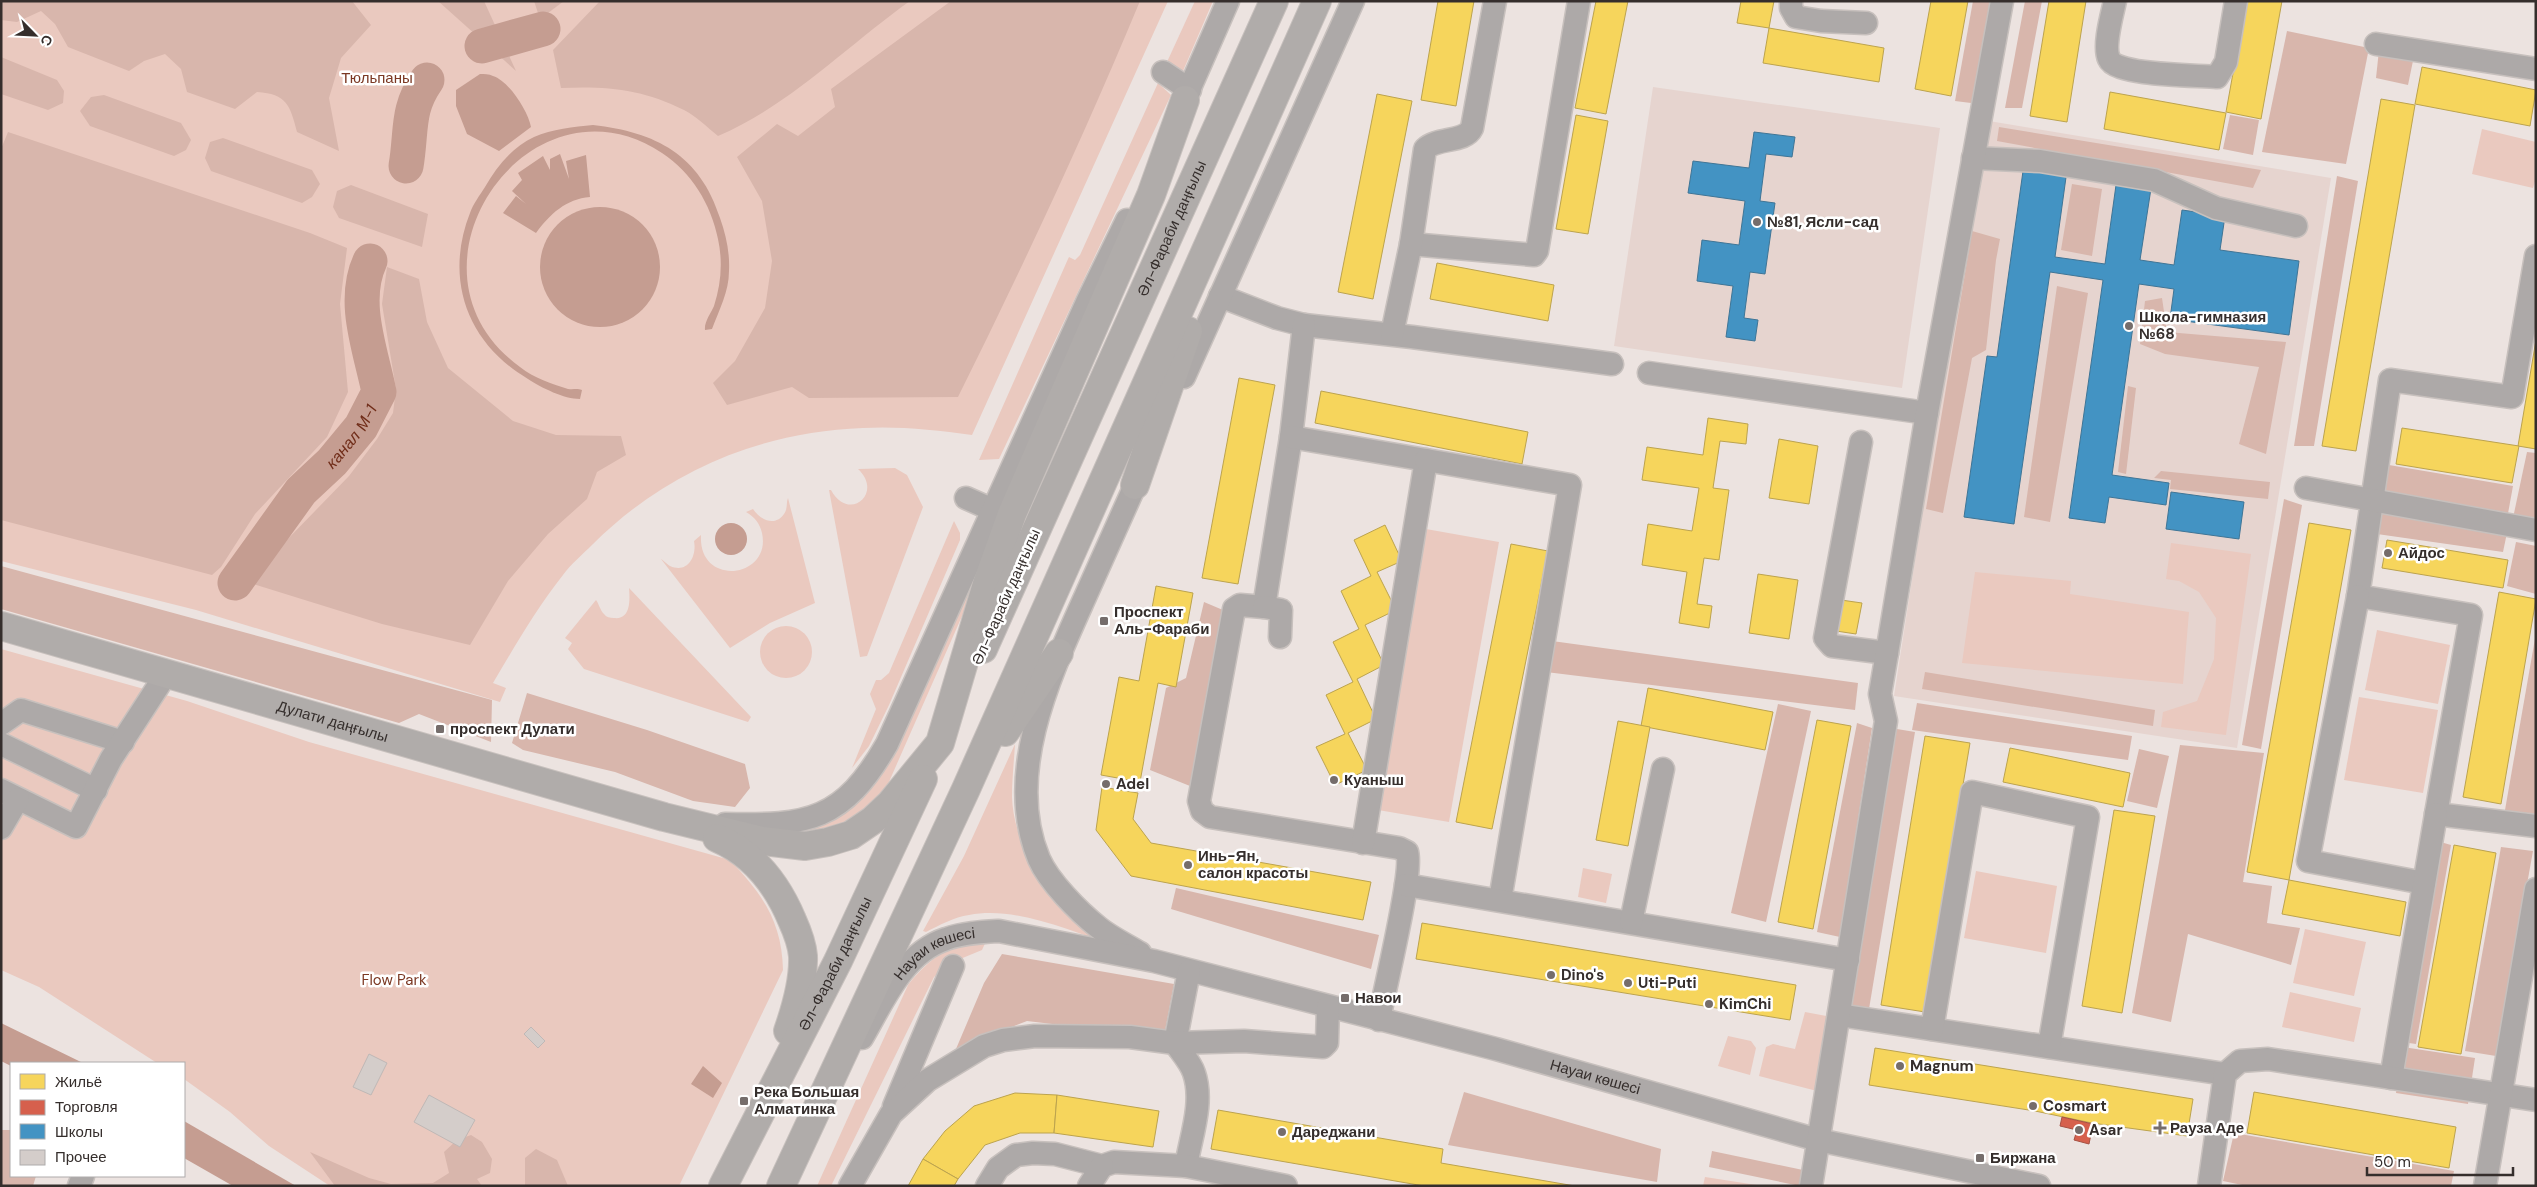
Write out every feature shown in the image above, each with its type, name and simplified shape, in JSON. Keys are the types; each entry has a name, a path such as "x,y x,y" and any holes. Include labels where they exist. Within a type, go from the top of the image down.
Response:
{"main road":[{"name":"Әл-Фараби даңғылы","path":"723,1186 759,1112 838,961 940,743 1274,1"},
{"path":"781,1186 966,788 1317,1"},
{"path":"664,817 786,845 828,842 852,835 872,820 890,804 940,743 987,584 1012,514 1151,195 1188,95"},
{"path":"1135,485 1246,158"},
{"name":"Дулати даңғылы","path":"1,626 664,817"},
{"path":"966,788 1060,653"},
{"path":"664,817 726,842 745,854 767,874 783,899 796,929 803,955 802,978 793,1017 759,1112"}],"street":[{"path":"694,824 788,824 813,818 836,807 854,793 871,773 887,744 1088,300 1188,95 1228,1"},
{"path":"1060,653 1353,1"},
{"path":"1392,334 1411,244 1425,149 1431,143 1465,135 1472,128 1495,1"},
{"path":"1411,244 1534,255 1538,251 1579,1"},
{"path":"1791,1 1791,8 1796,17 1821,21 1866,23"},
{"path":"1811,1186 1886,721 1880,694 2002,1"},
{"path":"2115,1 2108,58 2116,66 2134,71 2217,76 2226,62 2236,1"},
{"path":"2376,44 2536,69"},
{"path":"1163,72 1188,95"},
{"path":"1973,158 2040,161 2154,180 2216,208 2296,226"},
{"path":"2424,883 2308,861 2358,596 2374,502 2390,380 2512,397 2536,256"},
{"path":"1220,296 1277,318 1304,326 1392,334 1612,364"},
{"path":"1264,607 1292,437 1304,326"},
{"path":"1650,373 1928,413"},
{"path":"1292,437 1570,485 1500,900"},
{"path":"1861,442 1825,638 1832,646 1887,653"},
{"path":"1363,842 1426,460"},
{"path":"2306,488 2374,502 2536,530"},
{"path":"966,498 993,510"},
{"path":"2358,596 2471,615 2391,1078"},
{"path":"1280,637 1281,610 1240,605 1234,610 1200,798 1202,811 1210,817 1399,848 1407,852 1410,860 1406,885 1379,1020"},
{"name":"Науаи көшесі","path":"1060,653 1041,705 1028,752 1030,833 1040,861 1064,895 1099,928 1154,961"},
{"path":"1,828 9,794 76,827 123,742 159,685 164,673"},
{"path":"1,724 21,710 123,742"},
{"path":"1,744 96,790"},
{"path":"1631,922 1663,769"},
{"path":"1932,1029 1972,792 2088,817 2049,1047"},
{"path":"2436,814 2536,826"},
{"path":"1406,885 1848,960"},
{"path":"2485,1186 2536,888"},
{"name":"Науаи көшесі","path":"805,1136 893,984 924,951 945,939 975,932 1000,931 1154,961 1496,1049 1818,1140 2039,1186"},
{"path":"850,1186 891,1114 953,966"},
{"path":"1186,1166 1198,1088 1194,1071 1175,1043 1189,971"},
{"path":"891,1114 928,1080 984,1046 1003,1040 1035,1036 1130,1037 1175,1043 1244,1041 1323,1047 1327,1043 1328,1007"},
{"path":"1839,1015 2225,1074"},
{"path":"2209,1186 2225,1074 2240,1061 2268,1060 2536,1100"},
{"path":"987,1186 998,1168 1016,1155 1055,1154 1102,1166 1114,1162 1186,1166 1286,1186"},
{"path":"1089,1186 1102,1166"}],"shaded area":[{"path":"1,1 352,1 371,25 341,58 329,98 339,151 297,132 289,108 281,98 275,95 257,92 235,109 187,92 181,69 165,54 144,61 129,71 68,47 55,24 41,11 17,22 1,20"},
{"path":"438,1 484,1 516,71"},
{"path":"534,1 564,1 540,19"},
{"path":"600,1 910,1 794,92 744,123 718,136 688,113 654,97 624,90 561,88 553,50"},
{"path":"951,1 1140,1 1052,201 958,397 809,398 792,387 727,405 713,383 735,361 765,308 772,261 762,201 737,157 777,124 798,136 835,107 831,89"},
{"path":"1973,1 1997,1 1979,104 1955,101"},
{"path":"2025,1 2042,1 2022,108 2005,108"},
{"path":"2287,31 2369,48 2346,164 2262,152"},
{"path":"2379,50 2414,56 2408,85 2376,78"},
{"path":"1,57 57,80 64,91 63,103 48,110 1,94"},
{"path":"480,74 491,75 499,79 511,90 522,105 531,127 499,151 467,134 456,106 456,90"},
{"path":"1653,87 1940,128 1902,388 1614,346"},
{"path":"104,95 181,123 191,140 186,150 174,156 90,126 80,111 91,97"},
{"path":"2230,115 2259,120 2253,155 2223,149"},
{"name":"Школа-гимназия №68","path":"1983,120 2331,178 2237,748 1894,696"},
{"path":"593,125 616,128 656,141 673,150 688,163 701,178 720,218 727,244 729,279 712,329 705,330 714,306 720,281 721,265 715,226 705,201 691,179 662,153 612,133 565,136 524,156 491,191 471,233 467,280 482,326 520,367 549,383 568,389 582,390 580,399 574,399 560,395 534,382 507,364 490,347 476,328 466,307 461,285 460,262 463,238 471,210 489,180 505,159 526,141 541,134"},
{"path":"1999,127 2261,170 2253,188 1997,141"},
{"path":"8,132 310,233 347,248 340,304 348,392 327,437 255,514 221,567 212,575 1,520 1,149"},
{"path":"223,138 312,170 320,184 312,197 302,203 211,171 205,158 210,142"},
{"path":"560,154 569,179 566,161 586,155 590,197 581,198 566,204 553,214 536,233 503,213 516,196 526,204 512,191 522,180 518,173 543,156 550,170 550,159"},
{"path":"2337,176 2358,181 2314,446 2294,446"},
{"path":"2072,184 2102,189 2092,256 2061,250"},
{"path":"351,185 428,214 422,247 339,218 333,207 337,191"},
{"path":"600,207 623,211 643,224 656,244 660,267 656,290 643,310 623,323 600,327 577,323 557,310 544,290 540,267 544,244 557,224 577,211"},
{"path":"1972,231 2000,239 1986,350 1972,358 1943,513 1926,509"},
{"path":"387,267 419,279 427,322 448,368 513,421 556,435 621,436 626,455 597,472 587,499 548,534 508,581 470,645 382,624 253,584 282,545 349,476 377,439 393,413 396,389 382,304"},
{"path":"2057,286 2088,293 2050,522 2024,517"},
{"path":"2162,298 2167,332 2286,342 2266,454 2239,444 2259,367 2165,354 2140,344 2145,301"},
{"path":"2128,386 2136,388 2126,474 2118,472"},
{"path":"2527,452 2536,453 2536,522 2513,518"},
{"path":"2389,465 2513,486 2507,519 2381,501"},
{"path":"2161,471 2270,482 2268,499 2170,489 2171,480 2154,478"},
{"path":"2284,499 2302,505 2261,749 2242,745"},
{"path":"2380,506 2508,528 2503,552 2377,534"},
{"path":"731,523 743,527 747,539 743,551 731,555 719,551 715,539 719,527"},
{"path":"2516,542 2536,546 2536,594 2507,586"},
{"path":"1,566 492,700 491,742 419,714 399,723 1,609"},
{"path":"1204,602 1230,613 1195,788 1150,770 1166,688 1186,678"},
{"path":"2536,633 2536,821 2505,810"},
{"path":"1552,641 1858,683 1855,710 1546,672"},
{"path":"1925,672 2155,710 2153,726 1922,689"},
{"path":"527,693 647,730 745,764 750,788 735,807 693,801 615,772 523,750 512,743"},
{"path":"1917,703 2132,736 2128,760 1912,730"},
{"path":"1778,704 1811,711 1766,922 1731,913"},
{"path":"1857,723 1872,728 1840,937 1817,932"},
{"path":"1891,728 1915,732 1869,1009 1846,1009"},
{"path":"2180,745 2264,753 2243,882 2272,886 2267,923 2300,928 2291,965 2188,934 2171,1022 2132,1013"},
{"path":"2139,749 2169,756 2157,808 2127,801"},
{"path":"2437,841 2451,845 2416,1044 2402,1042"},
{"path":"2501,847 2533,851 2496,1056 2465,1051"},
{"path":"1176,888 1379,935 1371,969 1171,909"},
{"path":"1002,954 1174,984 1165,1031 1086,1028 1027,1021 973,1042 953,1056 984,983"},
{"path":"1,1023 81,1062 10,1062 10,1066 1,1061"},
{"path":"2403,1047 2475,1058 2468,1104 2396,1093"},
{"path":"703,1066 722,1083 713,1098 691,1084"},
{"path":"1464,1092 1661,1149 1657,1182 1448,1145"},
{"path":"185,1122 296,1186 233,1186 185,1159"},
{"path":"1,1130 10,1130 10,1177 36,1177 33,1186 1,1186"},
{"path":"2234,1133 2454,1171 2451,1186 2247,1186 2223,1181"},
{"path":"471,1135 482,1142 492,1159 490,1173 477,1179 482,1186 335,1186 310,1152 369,1178 391,1184 433,1183 449,1173 444,1152 457,1140"},
{"path":"536,1149 557,1160 568,1186 525,1186 525,1158"},
{"path":"1712,1151 1803,1170 1800,1186 1709,1167"}],"green space":[{"name":"Тюльпаны","path":"1,1 1168,1 972,435 890,428 824,431 750,448 682,477 650,496 620,519 566,571 535,614 493,683 506,688 500,702 196,610 1,561"},
{"path":"1195,1 1213,1 1183,71 1167,62"},
{"path":"1158,83 1171,95 999,459 979,460 1068,259 1069,257 1075,260 1080,255"},
{"path":"2482,129 2536,142 2536,178 2533,188 2472,174"},
{"path":"1088,322 981,573 881,800 863,815 815,837 770,834 860,799 871,788 888,759"},
{"path":"895,468 907,475 923,507 867,656 860,657 829,490 838,500 846,504 854,504 861,501 866,495 867,487 865,478 858,469"},
{"path":"788,498 815,603 770,623 730,648 661,559 676,568 686,566 694,552 694,541 701,535 703,552 711,563 722,570 734,571 746,567 756,560 762,548 762,533 754,518 746,512 753,509 764,519 776,520 785,512"},
{"path":"954,521 960,533 960,540 889,705 869,746 852,768 876,709 870,694 876,680 881,680 889,673"},
{"path":"1426,529 1499,542 1449,822 1378,810"},
{"path":"2171,543 2251,554 2226,735 2161,727 2163,712 2197,701 2214,659 2216,618 2199,592 2179,581 2166,579"},
{"path":"1975,572 2071,581 2070,594 2189,612 2183,684 1962,663"},
{"path":"629,588 751,717 748,722 584,669 568,649 572,643 565,638 596,600 601,611 607,617 620,618 624,616 628,608"},
{"path":"786,626 796,628 804,634 810,642 812,652 810,662 804,670 796,676 786,678 776,676 768,670 762,662 760,652 762,642 768,634 776,628"},
{"path":"2377,630 2450,645 2438,704 2365,690"},
{"name":"Flow Park","path":"1,649 187,701 309,742 730,860 752,885 768,909 779,937 783,970 679,1186 330,1186 269,1146 230,1112 185,1080 185,1062 155,1062 39,987 1,970"},
{"path":"2359,697 2438,710 2423,793 2344,780"},
{"path":"1015,744 1012,790 1014,813 1031,865 1062,910 1079,925 1113,945 1043,921 1006,914 987,913 963,916 926,932 923,931 964,856"},
{"path":"1583,868 1612,874 1606,903 1578,897"},
{"path":"1976,871 2057,886 2046,953 1964,938"},
{"path":"2305,929 2366,942 2354,996 2293,983"},
{"path":"987,939 982,950 948,964 934,977 831,1186 817,1186 908,985 925,966 942,953 962,945"},
{"path":"2290,992 2361,1008 2354,1042 2282,1027"},
{"path":"1805,1012 1837,1018 1821,1092 1759,1076 1766,1047 1773,1044 1795,1049"},
{"path":"1728,1036 1751,1041 1756,1048 1750,1075 1718,1066"},
{"path":"1705,1177 1763,1186 1703,1186"}],"building: Жильё":[{"path":"1438,1 1474,1 1456,106 1421,100"},
{"path":"1596,1 1628,1 1606,114 1575,108"},
{"path":"1741,1 1774,1 1769,28 1737,23"},
{"path":"1931,1 1968,1 1951,96 1915,89"},
{"path":"2049,1 2086,1 2067,122 2030,116"},
{"path":"2246,1 2282,1 2261,119 2226,112"},
{"path":"1769,28 1884,48 1879,82 1763,63"},
{"path":"2422,67 2536,90 2530,126 2415,104"},
{"path":"2110,92 2226,113 2219,150 2104,129"},
{"path":"1377,94 1412,101 1373,299 1338,292"},
{"path":"2381,99 2415,105 2356,451 2322,446"},
{"path":"1576,115 1608,121 1588,234 1556,229"},
{"path":"1437,263 1554,285 1548,321 1430,299"},
{"path":"2536,340 2536,449 2518,446"},
{"path":"1239,378 1275,385 1238,584 1202,578"},
{"path":"1321,391 1528,432 1522,464 1315,423"},
{"path":"1708,418 1748,424 1746,444 1720,441 1713,488 1729,490 1719,560 1704,558 1697,604 1712,606 1709,628 1679,623 1687,572 1642,565 1648,524 1692,531 1699,488 1642,480 1647,447 1703,455"},
{"path":"2402,428 2519,446 2512,483 2396,464"},
{"path":"1779,439 1818,446 1809,504 1769,498"},
{"path":"2309,523 2351,530 2289,880 2247,872"},
{"path":"1385,525 1402,561 1377,572 1396,610 1365,625 1384,665 1357,679 1376,719 1348,733 1367,770 1335,785 1316,747 1345,734 1326,695 1353,682 1333,642 1359,629 1341,591 1371,576 1354,540"},
{"path":"2387,540 2508,560 2503,588 2382,568"},
{"path":"1511,544 1548,551 1492,829 1456,822"},
{"path":"1758,574 1798,580 1789,639 1749,633"},
{"path":"1156,586 1193,593 1176,687 1158,683 1140,782 1101,775 1119,677 1139,681"},
{"path":"2499,592 2536,599 2501,804 2463,797"},
{"path":"1841,600 1862,603 1856,634 1836,631"},
{"path":"1648,688 1773,712 1765,750 1641,726"},
{"path":"1817,720 1851,726 1813,929 1778,922"},
{"path":"1618,721 1650,727 1628,846 1596,840"},
{"path":"1925,736 1970,743 1925,1012 1881,1005"},
{"path":"2010,748 2130,773 2123,807 2003,782"},
{"path":"1102,787 1138,793 1133,819 1151,843 1371,882 1363,920 1131,876 1096,830"},
{"path":"2114,810 2155,816 2122,1013 2082,1006"},
{"path":"2454,845 2496,853 2461,1054 2418,1047"},
{"path":"2289,880 2406,902 2400,936 2282,914"},
{"path":"1422,923 1796,985 1790,1020 1416,959"},
{"path":"1875,1048 2193,1099 2187,1136 2092,1123 2035,1111 1869,1085"},
{"path":"2254,1092 2456,1127 2449,1168 2247,1133"},
{"path":"1015,1093 1057,1095 1054,1133 1020,1133 985,1145 958,1179 923,1159 945,1131 974,1106"},
{"path":"1057,1095 1159,1111 1153,1147 1054,1133"},
{"path":"1218,1110 1443,1149 1441,1163 1575,1186 1424,1186 1211,1149"},
{"path":"923,1159 958,1179 954,1186 908,1186"}],"building: Торговля":[{"path":"2062,1117 2093,1124 2089,1144 2074,1140 2077,1130 2060,1126"}],"building: Школы":[{"name":"№81, Ясли-сад","path":"1754,132 1795,137 1792,157 1766,154 1760,201 1775,203 1765,274 1750,272 1744,318 1758,320 1755,341 1726,337 1733,286 1697,281 1702,240 1739,245 1745,201 1688,193 1693,161 1749,168"},
{"name":"Школа-гимназия №68","path":"2024,164 2067,170 2055,257 2105,264 2117,178 2152,182 2140,260 2174,265 2182,210 2225,216 2220,250 2299,261 2289,335 2170,319 2174,289 2139,284 2112,475 2169,483 2166,505 2109,497 2105,523 2069,518 2103,280 2050,272 2014,524 1964,517 1987,356 1997,357"},
{"path":"2171,492 2244,502 2239,539 2166,529"}],"building: Прочее":[{"path":"531,1027 545,1041 538,1048 524,1034"},
{"path":"369,1054 387,1063 371,1095 353,1087"},
{"path":"429,1095 475,1120 460,1147 414,1122"}],"waterway":[{"name":"канал М-1","path":"482,46 543,29"},
{"name":"канал М-1","path":"406,166 413,111 420,91 427,80"},
{"name":"канал М-1","path":"235,583 301,491 332,462 361,427 379,392 362,310 362,293 370,261"}],"place":[{"name":"№81, Ясли-сад","path":"1757,222"},
{"name":"Школа-гимназия №68","path":"2129,326"},
{"name":"Айдос","path":"2388,553"},
{"name":"Проспект Аль-Фараби","path":"1104,621"},
{"name":"проспект Дулати","path":"440,729"},
{"name":"Куаныш","path":"1334,780"},
{"name":"Adel","path":"1106,784"},
{"name":"Инь-Ян, салон красоты","path":"1188,865"},
{"name":"Dino's","path":"1551,975"},
{"name":"Uti-Puti","path":"1628,983"},
{"name":"Навои","path":"1345,998"},
{"name":"KimChi","path":"1709,1004"},
{"name":"Magnum","path":"1900,1066"},
{"name":"Река Большая Алматинка","path":"744,1101"},
{"name":"Cosmart","path":"2033,1106"},
{"name":"Рауза Аде","path":"2160,1128"},
{"name":"Asar","path":"2079,1130"},
{"name":"Дареджани","path":"1282,1132"},
{"name":"Биржана","path":"1980,1158"}]}
